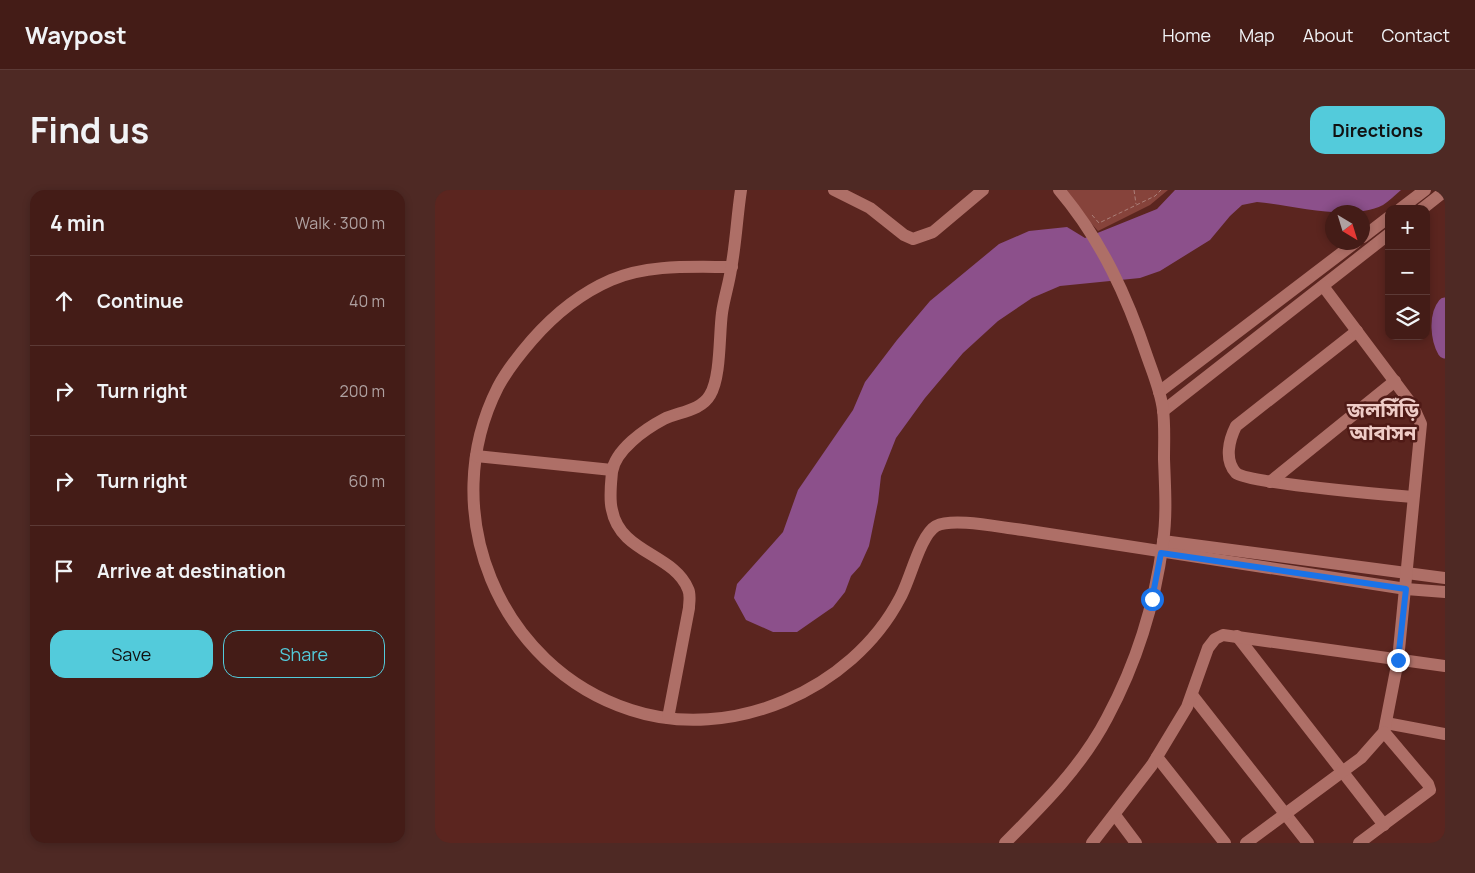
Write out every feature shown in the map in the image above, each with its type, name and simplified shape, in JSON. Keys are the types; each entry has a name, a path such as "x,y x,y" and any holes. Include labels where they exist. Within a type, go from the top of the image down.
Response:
{"street":[{"path":"669,718 689,608 689,591 683,580 671,568 629,540 619,528 611,510 612,470 620,455 646,430 665,418 685,412 710,396 715,379 722,311 732,267 741,190"},
{"path":"834,190 870,208 904,235 913,238 933,232 983,190"},
{"path":"1005,843 1067,778 1107,719 1139,647 1162,547 1166,503 1163,410 1142,341 1095,227 1059,190"},
{"path":"1405,205 1425,190"},
{"path":"1427,205 1445,190"},
{"path":"1370,232 1385,220"},
{"path":"1163,410 1385,237"},
{"path":"1159,392 1345,250"},
{"path":"732,267 668,267 612,279 564,310 543,327 507,371 485,418 476,456 472,489 473,522 477,542 488,574 503,606 521,633 546,661 575,683 602,699 633,711 669,718 693,721 722,719 755,711 825,680 854,658 874,638 888,620 908,584 927,534 938,525 966,523 1445,578"},
{"path":"1246,843 1361,758 1385,728 1398,660 1421,424 1413,406 1323,286"},
{"path":"1357,331 1236,426 1228,444 1233,467 1237,473 1244,477 1270,482 1413,497"},
{"path":"1270,482 1395,381"},
{"path":"476,456 612,470"},
{"path":"1162,547 1406,589 1445,592"},
{"path":"1092,843 1157,757 1187,707 1208,648 1215,639 1223,635 1237,636 1445,666"},
{"path":"1237,636 1384,825"},
{"path":"1192,695 1308,843"},
{"path":"1385,728 1445,734"},
{"path":"1359,843 1430,790 1428,784 1385,728"},
{"path":"1157,757 1225,843"},
{"path":"1115,815 1136,843"}],"path":[{"path":"1134,190 1136,205"},
{"path":"1095,227 1155,196 1161,190"}],"shaded area":[{"path":"1062,190 1168,190 1150,205 1098,231"},
{"path":"1175,190 1401,190 1383,205 1370,210 1370,205 1325,205 1325,211 1257,202 1242,205 1210,240 1160,271 1140,278 1060,286 1032,298 998,321 963,353 925,398 896,438 881,476 869,546 860,566 851,576 845,592 833,607 797,632 773,632 746,620 734,598 737,584 783,532 798,490 853,410 865,382 930,301 999,244 1029,231 1067,227 1085,238 1157,209"}],"waterway":[{"path":"1445,305 1439,321 1441,340 1445,351"}],"district":[{"name":"জলসিঁড়ি আবাসন","path":"1383,420"}],"route":[{"path":"1152,599 1161,553 1406,589 1398,660"}]}
